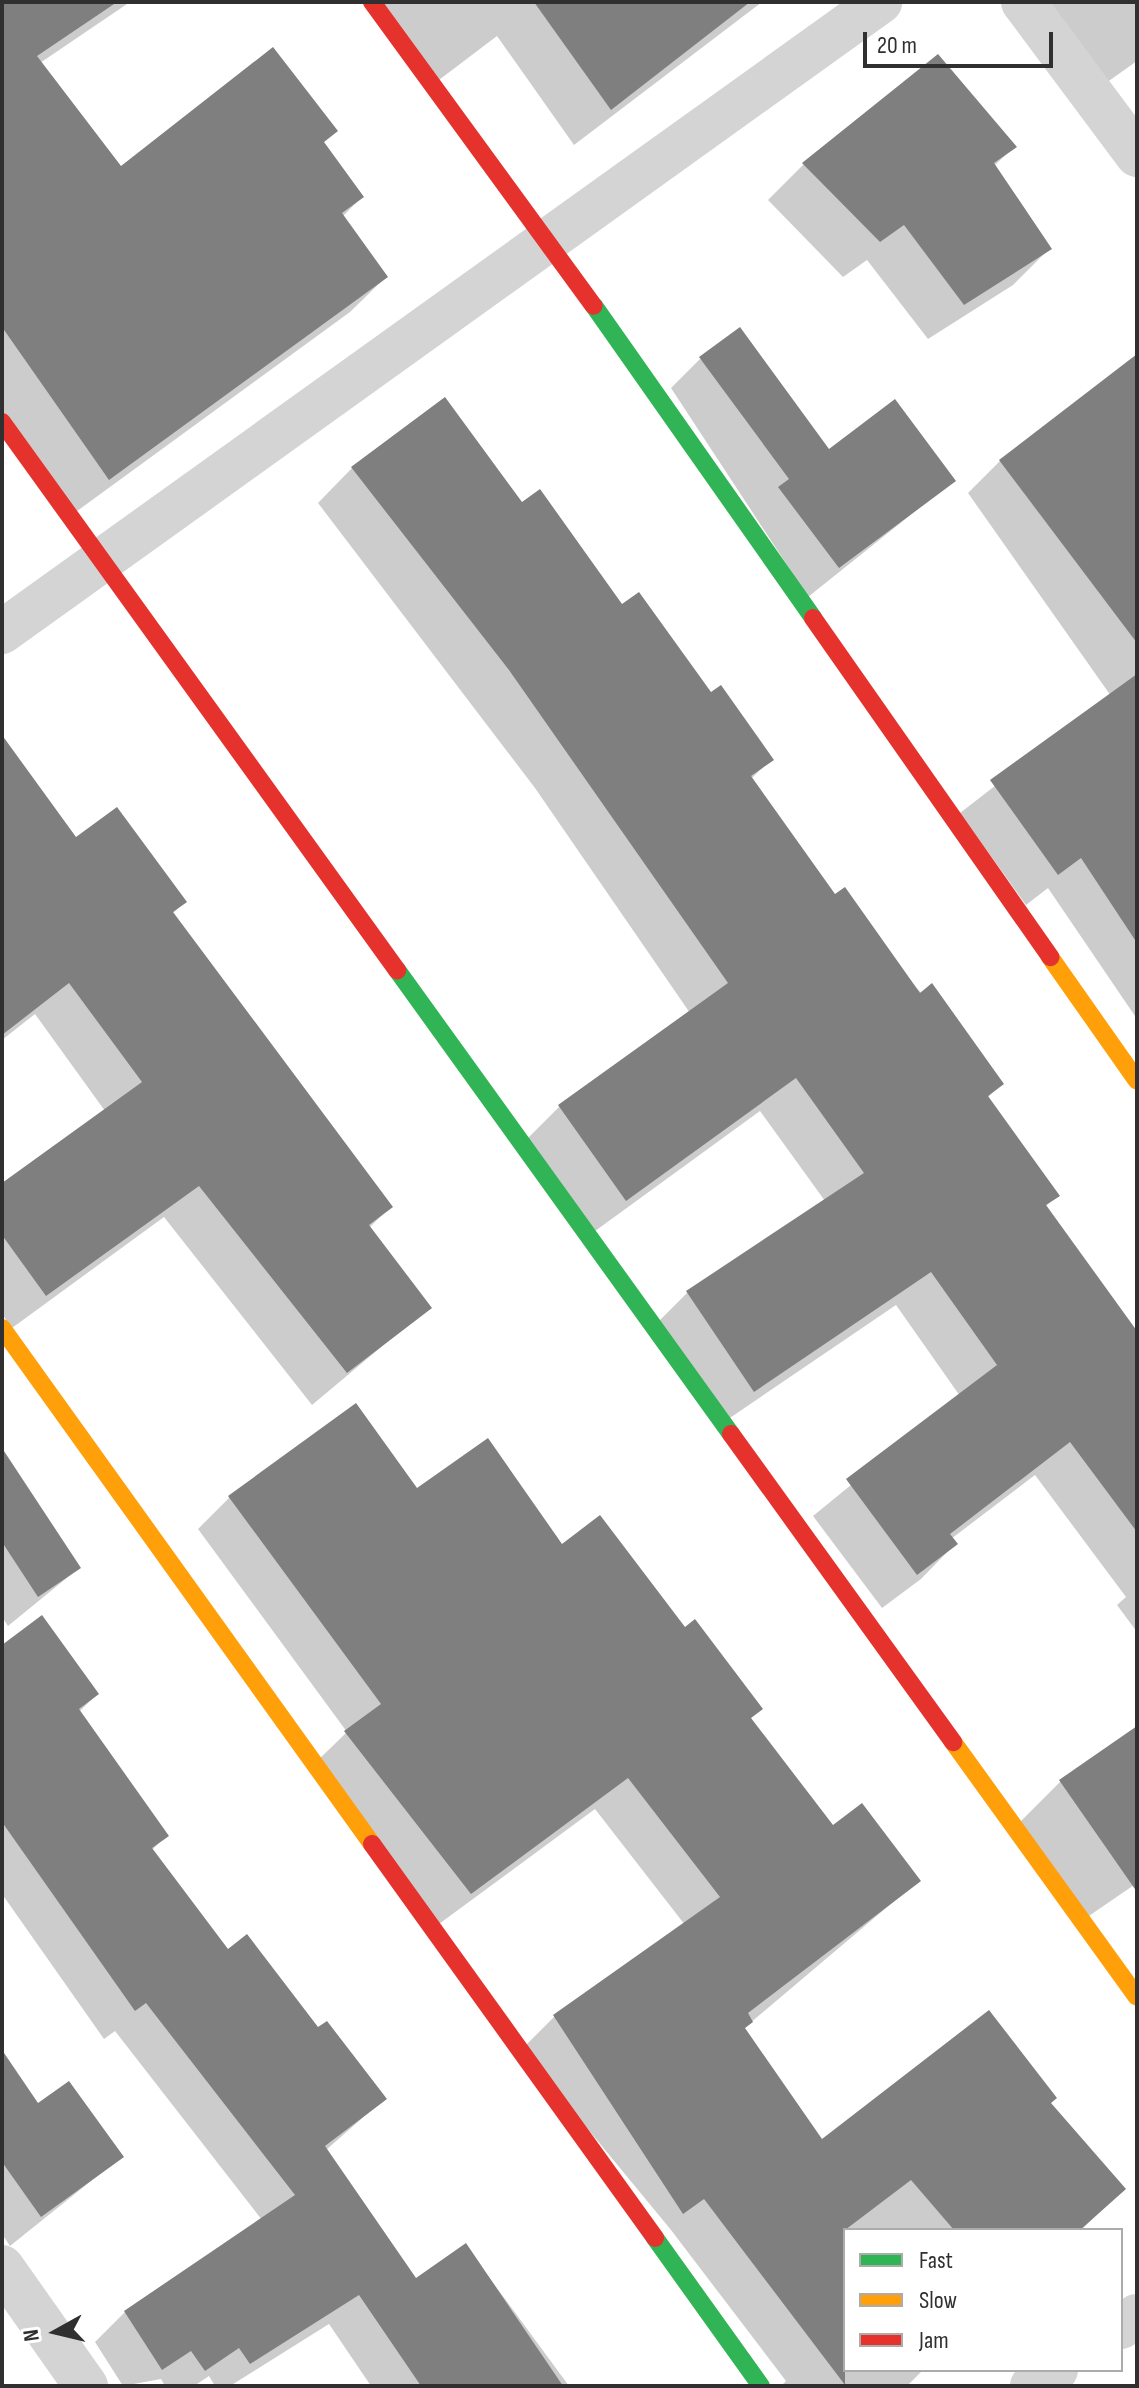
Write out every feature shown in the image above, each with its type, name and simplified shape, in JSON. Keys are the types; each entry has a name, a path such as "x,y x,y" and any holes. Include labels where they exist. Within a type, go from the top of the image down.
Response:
{"street":[{"path":"372,2 549,242 1137,1081"},
{"path":"2,632 880,2"},
{"path":"1023,2 1137,155"},
{"path":"2,422 1137,1997"},
{"path":"2,1328 761,2386"},
{"path":"2,2267 86,2386"},
{"path":"1032,2386 1053,2372"}],"building":[{"path":"2,2 117,2 37,56 121,166 273,47 338,131 324,142 364,197 342,213 388,277 109,480 2,327"},
{"path":"534,2 750,2 611,110"},
{"path":"938,54 1017,147 994,163 1052,249 964,305 904,225 880,242 802,163"},
{"path":"740,327 829,449 895,399 956,481 839,568 778,487 789,479 699,357"},
{"path":"1137,354 1137,643 999,460"},
{"path":"445,397 522,502 540,489 622,604 639,592 711,692 721,685 774,760 751,776 835,894 845,887 920,993 932,983 1004,1084 988,1096 1060,1196 1046,1205 1137,1331 1137,1532 1070,1442 950,1534 958,1544 917,1575 846,1479 997,1365 931,1272 754,1392 686,1291 864,1173 796,1078 626,1201 558,1105 728,983 509,670 351,467"},
{"path":"1137,674 1137,943 1081,858 1058,875 990,780"},
{"path":"2,735 76,837 117,807 187,902 173,912 393,1207 369,1225 432,1308 347,1373 199,1186 46,1296 2,1235 2,1183 142,1082 69,983 2,1035"},
{"path":"356,1403 417,1488 488,1438 562,1544 600,1515 685,1627 695,1619 763,1709 751,1718 833,1825 862,1803 921,1881 748,2013 753,2022 745,2028 822,2139 989,2010 1057,2098 1051,2103 1126,2189 1082,2228 952,2228 911,2180 848,2228 843,2228 845,2385 704,2199 683,2214 553,2015 720,1897 628,1778 471,1894 344,1731 381,1704 228,1496"},
{"path":"2,1448 81,1568 38,1597 2,1542"},
{"path":"42,1615 99,1694 79,1709 169,1836 152,1848 228,1949 247,1934 318,2027 327,2021 387,2099 325,2146 416,2278 466,2243 563,2386 421,2386 359,2295 250,2364 239,2348 205,2371 191,2351 162,2370 124,2311 295,2195 146,2003 135,2011 2,1822 2,1645"},
{"path":"1137,1726 1137,1892 1059,1780"},
{"path":"2,2050 38,2103 69,2081 124,2157 41,2217 2,2162"}],"traffic: fast":[{"path":"594,306 813,618"},
{"path":"397,970 731,1434"},
{"path":"655,2238 761,2386"}],"traffic: slow":[{"path":"1050,957 1137,1081"},
{"path":"2,1328 372,1844"},
{"path":"953,1742 1137,1997"}],"traffic: jam":[{"path":"372,2 594,306"},
{"path":"2,422 397,970"},
{"path":"813,618 1050,957"},
{"path":"731,1434 953,1742"},
{"path":"372,1844 655,2238"}]}
